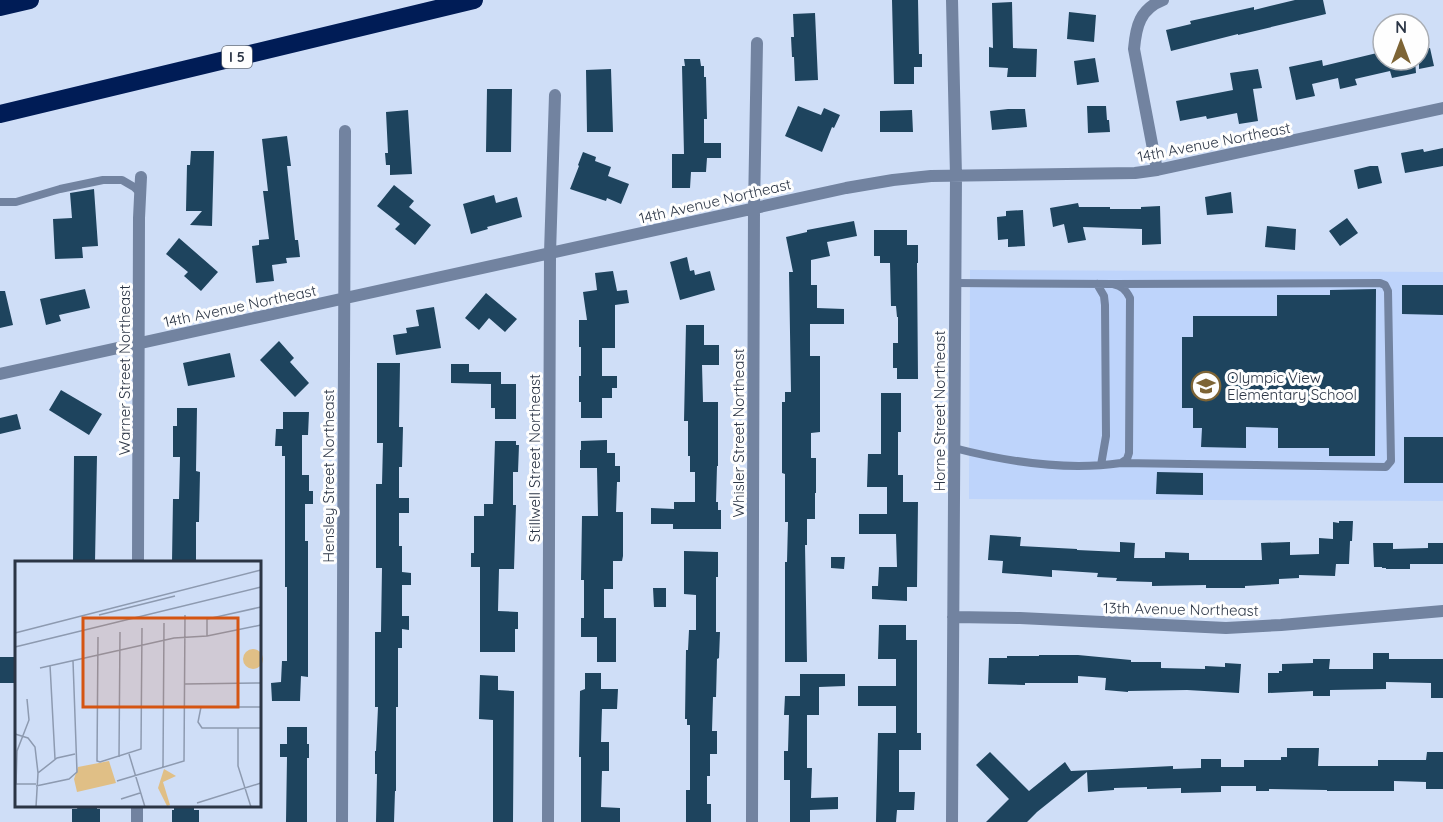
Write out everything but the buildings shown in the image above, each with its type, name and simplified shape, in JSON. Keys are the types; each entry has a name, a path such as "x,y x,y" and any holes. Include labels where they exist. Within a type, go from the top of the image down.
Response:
{"highway":[{"path":"0,7 30,0"},
{"name":"I 5","path":"0,114 474,0"}],"street":[{"name":"Horne Street Northeast","path":"952,0 956,176 952,822"},
{"path":"1157,171 1134,49 1135,32 1141,16 1153,4 1162,0"},
{"name":"Whisler Street Northeast","path":"752,822 754,208 757,43"},
{"name":"Stillwell Street Northeast","path":"548,822 550,253 555,94"},
{"name":"14th Avenue Northeast","path":"0,374 873,183 931,176 1157,171 1443,108"},
{"name":"Hensley Street Northeast","path":"342,822 345,131"},
{"name":"Warner Street Northeast","path":"138,561 141,177"},
{"name":"13th Avenue Northeast","path":"953,616 1226,628 1443,611"}],"lane":[{"path":"0,202 16,202 60,189 103,180 122,180 141,194"},
{"path":"954,448 1026,462 1069,466 1121,463 1386,467 1391,461 1388,291 1385,285 1380,283 955,283"},
{"path":"1097,284 1104,296 1105,305 1106,436 1101,465"},
{"path":"1113,284 1121,286 1130,298 1129,453 1127,459 1121,463"}],"shaded area":[{"name":"Olympic View Elementary School","path":"970,270 1443,272 1443,501 969,499"}],"place":[{"name":"Olympic View Elementary School","path":"1206,386"}]}
